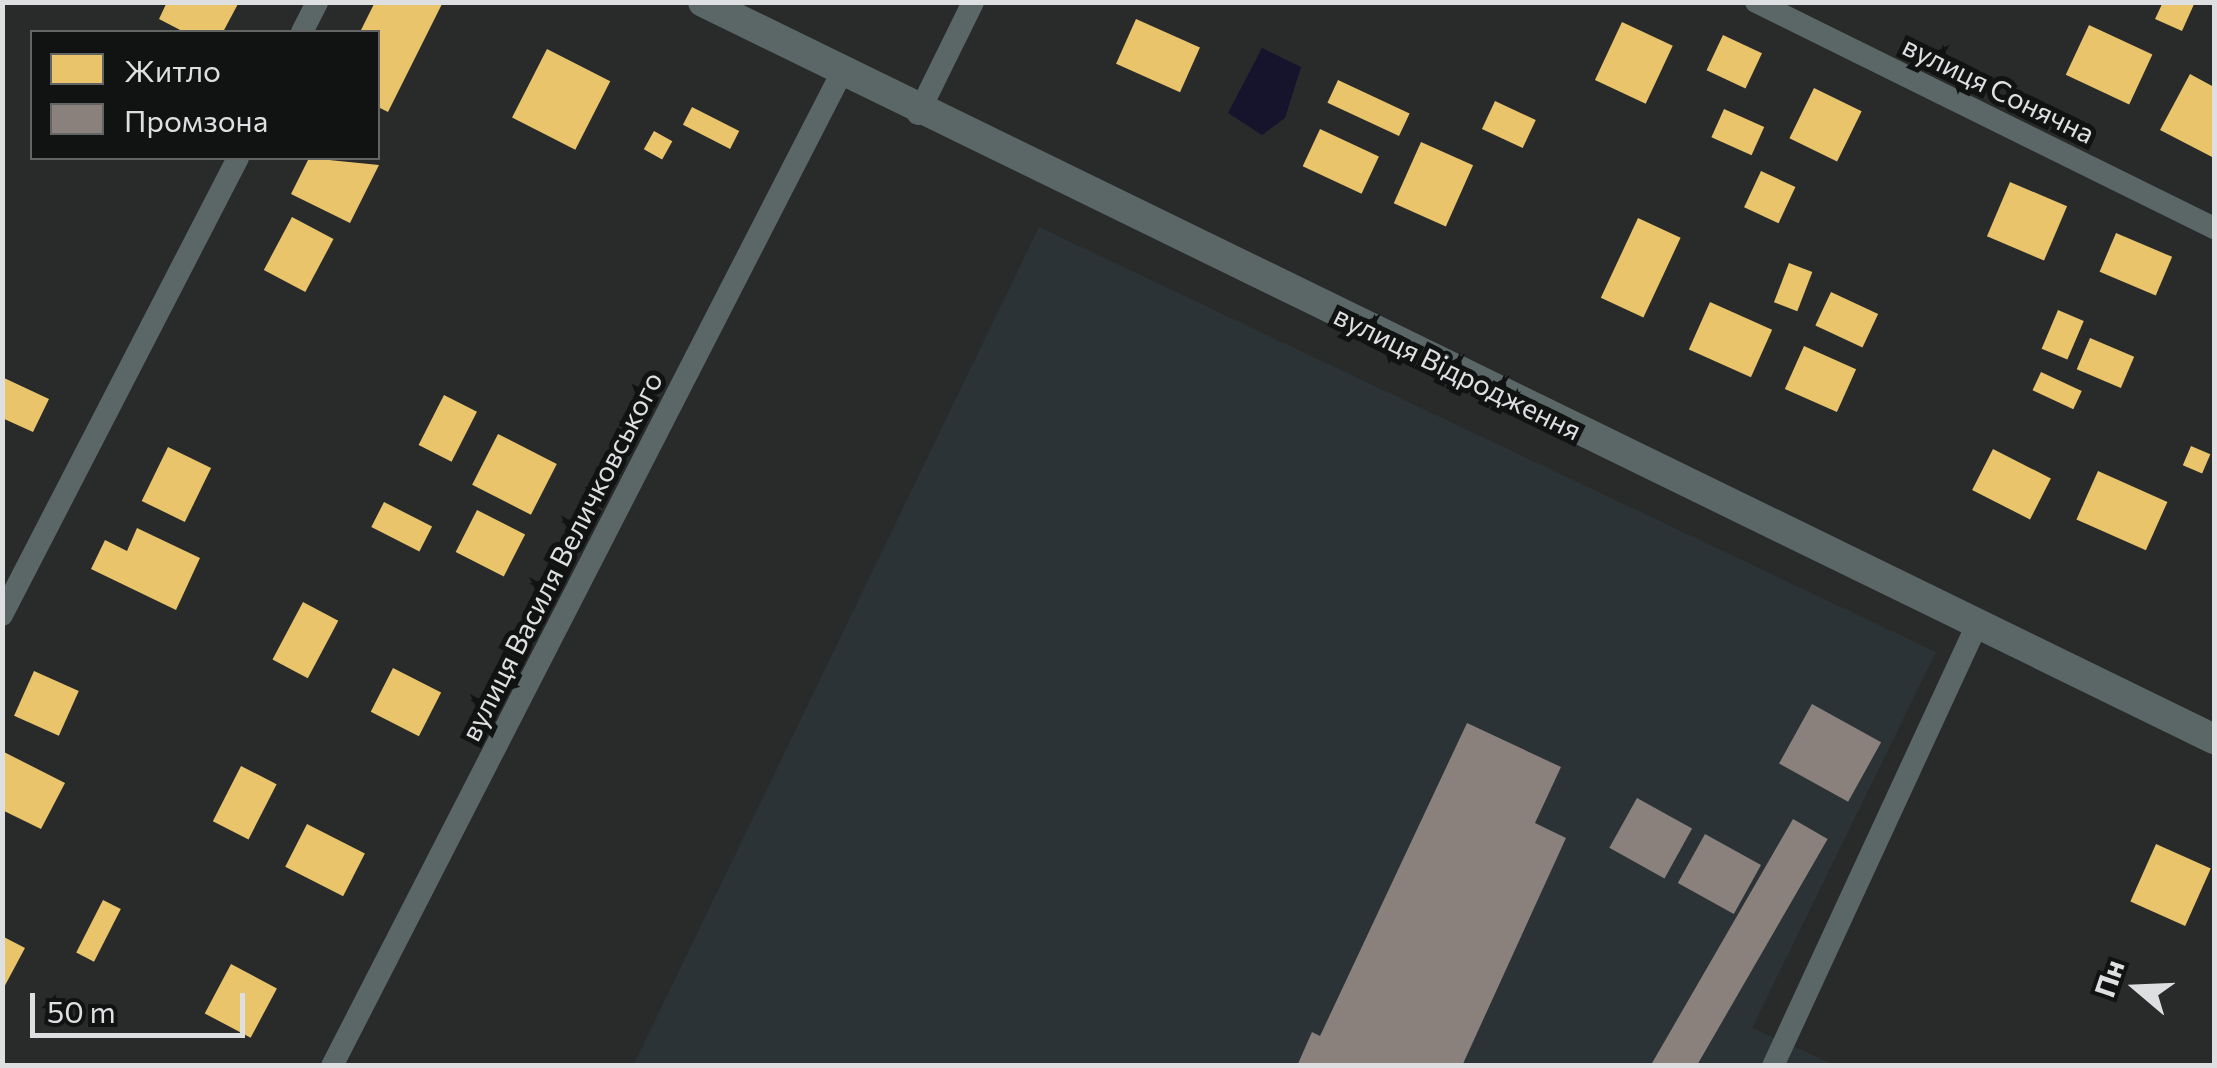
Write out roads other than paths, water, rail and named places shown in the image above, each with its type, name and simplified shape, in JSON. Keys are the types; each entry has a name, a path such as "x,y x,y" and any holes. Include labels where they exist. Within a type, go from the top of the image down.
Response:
{"street":[{"path":"303,30 317,2"},
{"name":"вулиця Відродження","path":"704,2 918,114 2214,739"},
{"path":"918,114 973,2"},
{"name":"вулиця Сонячна","path":"1756,2 2214,228"},
{"name":"вулиця Василя Величковського","path":"332,1066 841,74"},
{"path":"2,615 237,160"},
{"path":"1773,1066 1976,626"}]}
